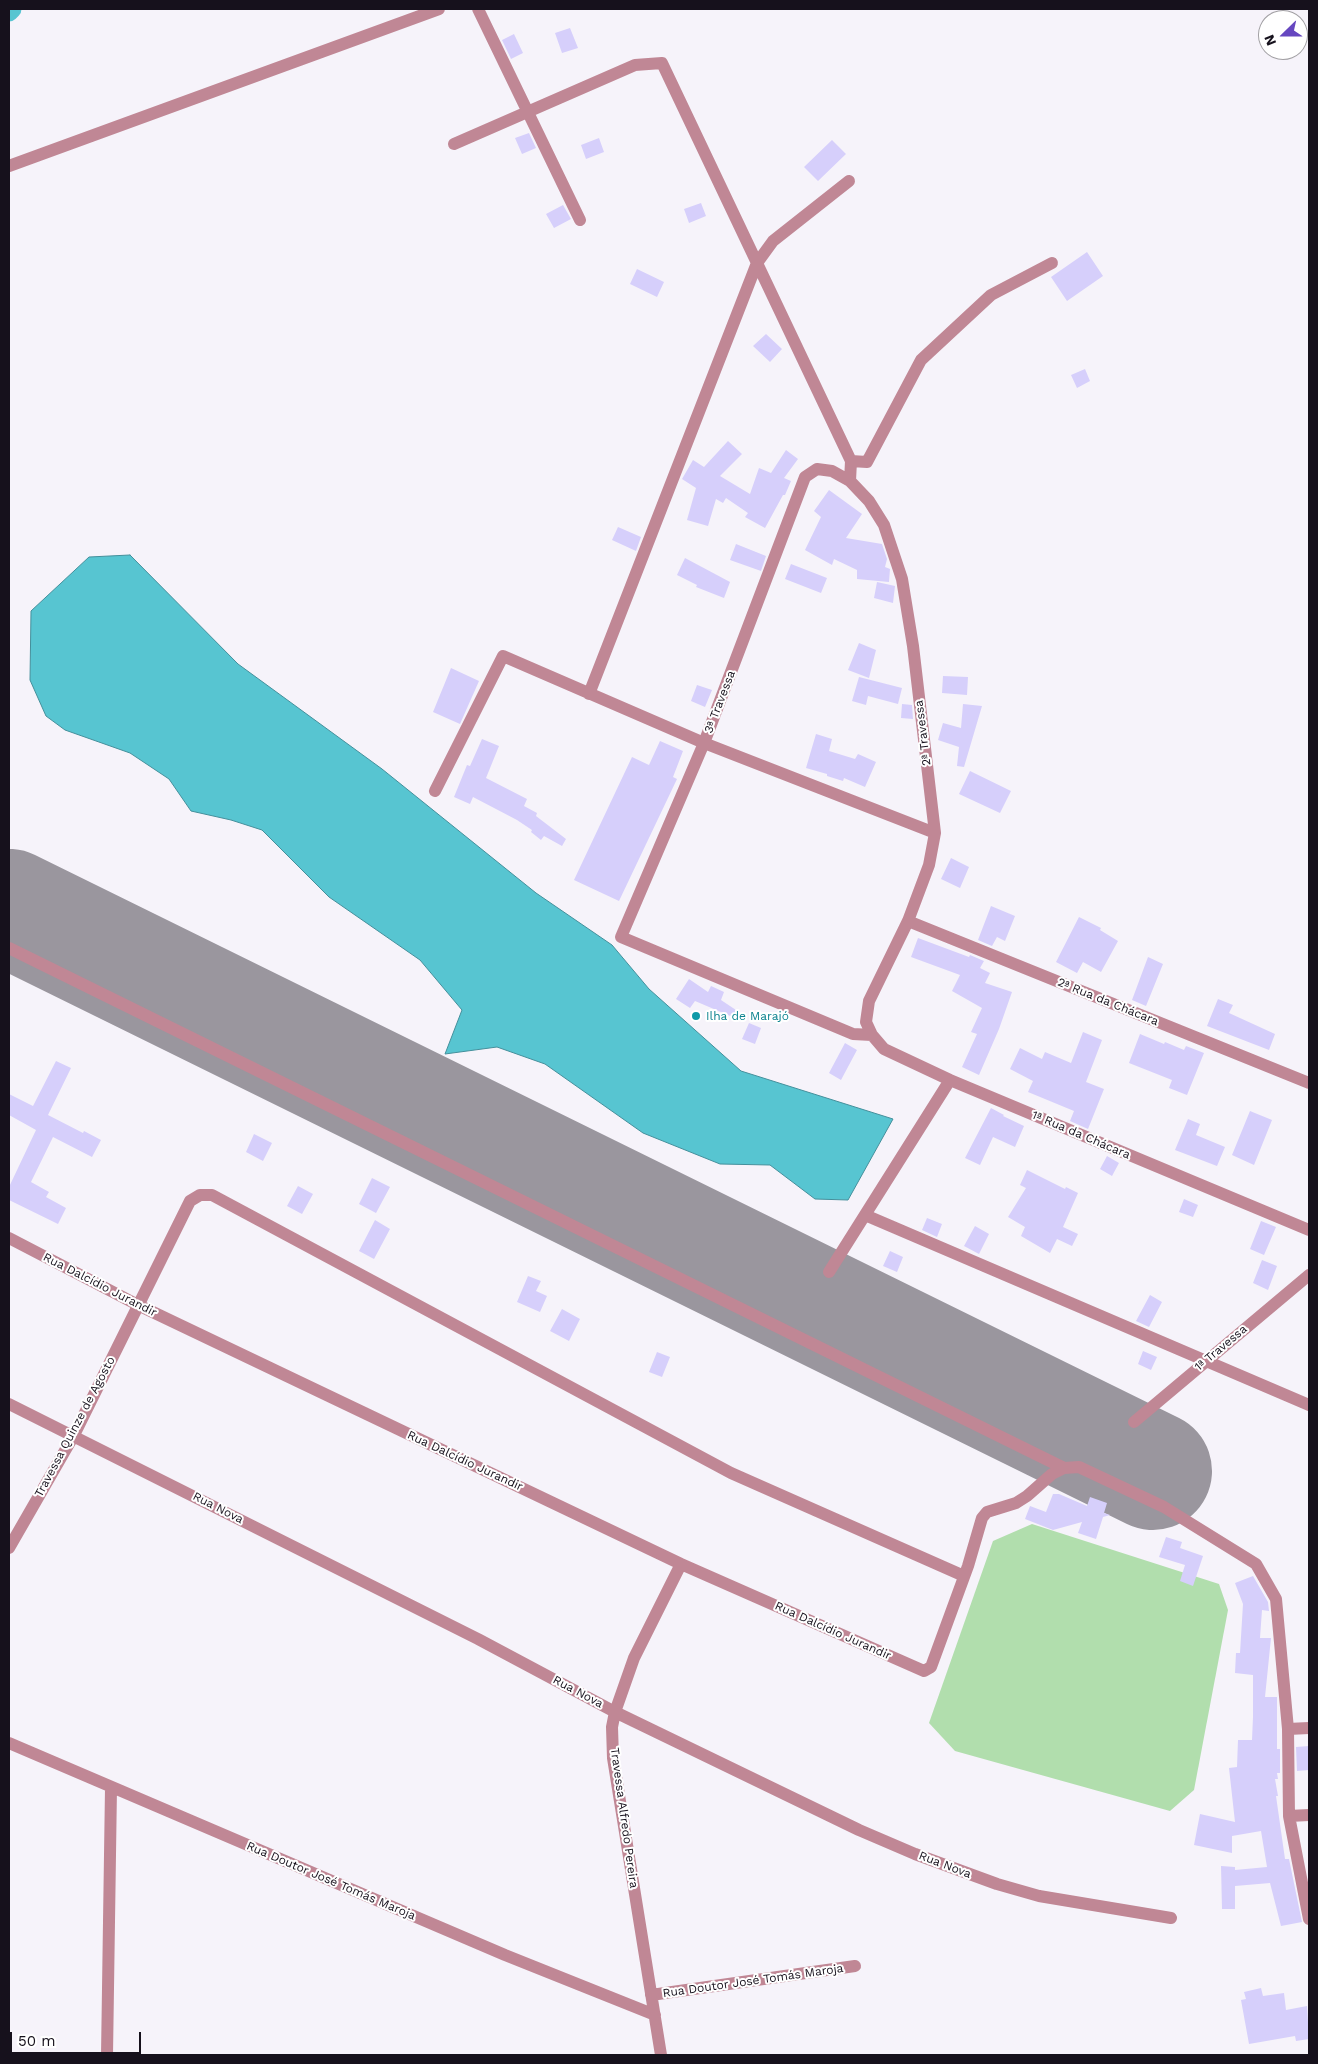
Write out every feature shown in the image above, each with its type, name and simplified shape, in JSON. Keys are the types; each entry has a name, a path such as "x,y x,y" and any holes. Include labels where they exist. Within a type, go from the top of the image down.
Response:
{"street":[{"path":"9,166 439,9"},
{"path":"478,9 580,220"},
{"path":"454,144 635,66 662,63 851,462 850,481"},
{"path":"589,694 757,263 773,241 849,181"},
{"path":"851,462 867,462 921,360 991,295 1052,263"},
{"name":"2ª Travessa","path":"818,469 832,472 850,481 869,501 884,525 902,579 913,646 935,833 929,866 908,921 869,1001 866,1022"},
{"name":"3ª Travessa","path":"818,469 805,477 704,743 621,937 853,1034 872,1035"},
{"path":"435,791 503,656 704,743 935,833"},
{"name":"2ª Rua da Chácara","path":"908,921 1309,1083"},
{"path":"9,949 1064,1468"},
{"name":"1ª Rua da Chácara","path":"866,1022 872,1035 884,1049 950,1080 1309,1230"},
{"path":"829,1272 950,1080"},
{"name":"Travessa Quinze de Agosto","path":"9,1548 74,1435 190,1201 200,1195 212,1195 731,1473 964,1576"},
{"path":"865,1215 1309,1405"},
{"name":"Rua Dalcídio Jurandir","path":"9,1238 138,1305 681,1564 920,1670 927,1670 931,1667 964,1576"},
{"name":"1ª Travessa","path":"1134,1422 1205,1360 1309,1275"},
{"name":"Rua Nova","path":"9,1404 478,1639 615,1712 859,1830 949,1867 1039,1896 1171,1918"},
{"path":"964,1576 982,1518 987,1512 1016,1503 1028,1496 1052,1474 1064,1468 1079,1467 1164,1507 1256,1564 1276,1599 1288,1729 1290,1816 1309,1919"},
{"name":"Travessa Alfredo Pereira","path":"661,2055 613,1758 612,1727 615,1712 634,1658 681,1564"},
{"path":"1288,1729 1309,1728"},
{"name":"Rua Doutor José Tomás Maroja","path":"9,1744 505,1956 655,2015"},
{"path":"107,2055 111,1788"},
{"path":"1290,1816 1309,1815"},
{"name":"Rua Doutor José Tomás Maroja","path":"652,1995 854,1966"}],"green space":[{"path":"1032,1524 1219,1584 1228,1610 1194,1790 1170,1811 955,1751 929,1723 993,1541"}],"water":[{"path":"130,555 238,664 382,769 536,893 612,945 649,989 741,1071 893,1119 848,1200 815,1199 770,1165 720,1164 643,1133 545,1064 497,1047 445,1054 462,1010 420,960 329,897 262,830 231,820 191,811 169,779 130,753 65,730 46,716 30,680 31,611 89,557"}],"building":[{"path":"570,28 578,48 562,53 555,33"},
{"path":"514,34 523,53 511,59 502,40"},
{"path":"529,133 536,148 522,154 515,138"},
{"path":"599,138 604,152 586,159 581,145"},
{"path":"832,140 846,154 818,181 804,167"},
{"path":"701,203 706,216 689,223 684,209"},
{"path":"563,205 571,219 554,228 546,214"},
{"path":"1087,252 1103,276 1067,301 1051,277"},
{"path":"637,269 664,282 657,297 630,284"},
{"path":"766,334 782,349 770,362 753,346"},
{"path":"1085,369 1090,381 1077,388 1071,375"},
{"path":"728,441 742,454 720,476 750,494 759,468 771,473 786,450 798,459 784,478 791,481 785,495 783,495 765,528 745,517 748,513 726,498 723,503 716,499 708,526 687,520 696,488 682,479 693,460 704,467"},
{"path":"829,490 862,514 846,538 882,544 887,559 885,567 890,569 889,582 857,579 857,570 834,559 832,565 805,550 821,517 814,511"},
{"path":"618,527 641,537 636,551 612,540"},
{"path":"736,544 766,556 761,571 730,560"},
{"path":"685,558 730,582 724,598 696,587 697,585 677,575"},
{"path":"791,564 827,578 821,593 785,579"},
{"path":"877,582 895,586 893,603 874,598"},
{"path":"859,643 876,650 869,678 848,670"},
{"path":"451,668 479,681 460,724 433,712"},
{"path":"943,676 968,677 967,695 942,693"},
{"path":"859,677 902,688 898,704 868,696 866,705 852,701"},
{"path":"697,685 712,690 705,707 691,701"},
{"path":"902,704 912,705 913,719 901,718"},
{"path":"963,704 982,706 964,767 957,766 959,747 938,740 943,723 961,728"},
{"path":"816,734 832,739 829,751 855,759 858,754 876,762 865,787 844,778 843,781 806,768"},
{"path":"482,739 499,746 486,778 527,799 524,806 537,813 536,816 566,839 562,846 544,836 541,840 531,832 532,830 517,820 473,797 470,804 454,797 467,765 470,766"},
{"path":"660,741 683,751 673,777 677,779 619,901 574,880 632,757 649,765"},
{"path":"970,771 1011,791 1000,813 959,794"},
{"path":"951,858 969,867 960,888 941,879"},
{"path":"991,906 1015,916 1005,941 997,937 992,946 978,940"},
{"path":"1079,917 1101,928 1100,930 1118,941 1101,972 1083,962 1077,973 1056,962"},
{"path":"918,938 984,961 980,968 990,973 985,983 1012,992 999,1029 979,1075 962,1067 977,1034 971,1032 982,1008 952,991 960,975 911,957"},
{"path":"1148,957 1163,964 1146,1006 1132,1000"},
{"path":"689,979 708,992 711,986 724,992 721,1000 739,1012 735,1018 695,1001 690,1008 676,999"},
{"path":"1218,999 1233,1005 1229,1013 1275,1034 1269,1050 1207,1026"},
{"path":"749,1023 761,1028 755,1044 742,1039"},
{"path":"1083,1032 1102,1040 1086,1082 1104,1089 1088,1129 1070,1121 1074,1111 1028,1092 1033,1081 1010,1069 1020,1048 1042,1059 1045,1052 1071,1063"},
{"path":"1140,1034 1184,1050 1186,1046 1204,1053 1187,1095 1169,1088 1172,1080 1129,1063"},
{"path":"845,1043 857,1050 841,1080 829,1073"},
{"path":"56,1061 71,1068 48,1115 101,1140 92,1157 53,1137 31,1182 49,1192 46,1197 66,1208 58,1224 9,1200 9,1187 36,1130 9,1115 9,1094 33,1106"},
{"path":"991,1108 1024,1126 1015,1147 993,1137 980,1165 965,1158"},
{"path":"1250,1111 1272,1120 1254,1165 1232,1155"},
{"path":"1188,1119 1200,1124 1196,1135 1225,1147 1217,1166 1175,1150"},
{"path":"254,1134 272,1143 263,1161 246,1152"},
{"path":"1107,1156 1119,1163 1112,1176 1100,1169"},
{"path":"1027,1170 1065,1189 1066,1187 1078,1193 1063,1227 1078,1234 1072,1246 1057,1239 1050,1253 1021,1236 1025,1227 1008,1217 1026,1188 1020,1185"},
{"path":"372,1178 390,1187 376,1213 359,1204"},
{"path":"298,1186 313,1194 302,1214 287,1206"},
{"path":"1184,1199 1198,1205 1193,1217 1179,1212"},
{"path":"927,1218 942,1224 937,1237 922,1230"},
{"path":"375,1220 390,1229 374,1259 359,1251"},
{"path":"1261,1221 1276,1227 1264,1255 1250,1249"},
{"path":"975,1226 989,1234 979,1254 964,1246"},
{"path":"890,1251 903,1257 897,1272 883,1266"},
{"path":"1262,1260 1277,1266 1268,1290 1253,1283"},
{"path":"528,1276 541,1281 536,1291 547,1296 540,1312 517,1302"},
{"path":"1150,1295 1162,1302 1149,1327 1136,1321"},
{"path":"562,1309 580,1319 569,1341 550,1331"},
{"path":"1143,1351 1157,1357 1151,1370 1138,1364"},
{"path":"657,1352 670,1357 662,1377 649,1372"},
{"path":"1053,1494 1059,1494 1087,1506 1090,1497 1107,1503 1104,1513 1110,1515 1103,1517 1096,1539 1078,1533 1082,1522 1053,1530 1025,1519 1030,1506 1046,1512"},
{"path":"1166,1537 1182,1542 1180,1548 1203,1556 1193,1586 1180,1581 1185,1565 1159,1557"},
{"path":"1253,1576 1268,1602 1269,1611 1262,1610 1260,1638 1271,1638 1265,1697 1277,1697 1277,1749 1280,1749 1280,1773 1277,1773 1278,1779 1275,1779 1278,1796 1276,1796 1285,1859 1289,1859 1302,1922 1281,1926 1270,1883 1235,1886 1235,1909 1222,1909 1221,1866 1235,1867 1235,1870 1267,1867 1261,1831 1232,1836 1232,1853 1194,1845 1200,1814 1235,1822 1229,1768 1237,1767 1238,1740 1252,1740 1253,1675 1235,1673 1236,1653 1240,1653 1243,1604 1235,1583"},
{"path":"1309,1746 1309,1770 1297,1771 1296,1747"},
{"path":"1261,1988 1263,1996 1284,1993 1286,2010 1307,2006 1309,2039 1296,2041 1295,2036 1249,2044 1241,2000 1246,1999 1244,1992"}],"waterway":[{"path":"9,12 12,9"}],"runway":[{"path":"9,908 1153,1471"}],"place":[{"name":"Ilha de Marajó","path":"696,1016"}]}
